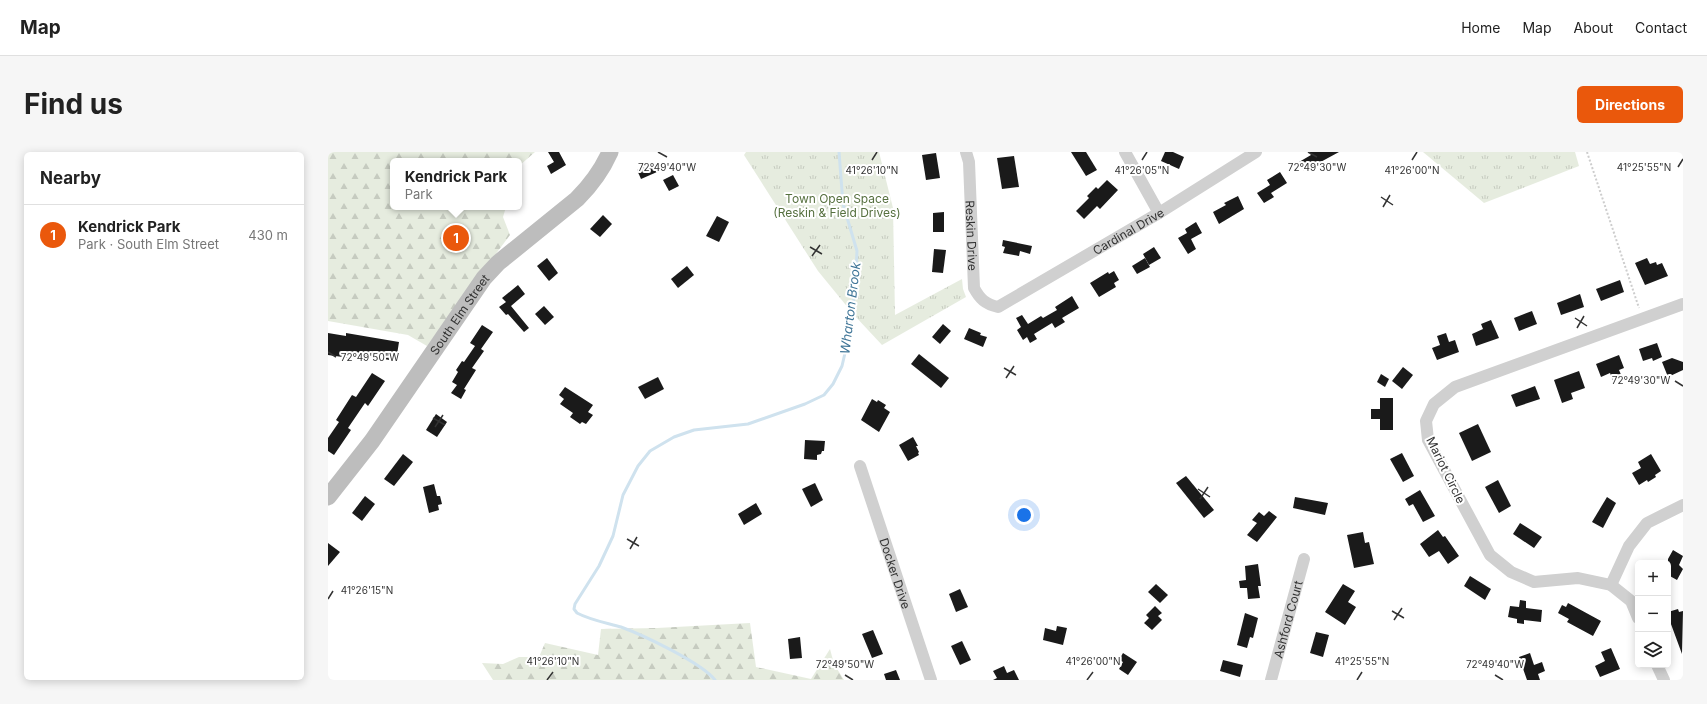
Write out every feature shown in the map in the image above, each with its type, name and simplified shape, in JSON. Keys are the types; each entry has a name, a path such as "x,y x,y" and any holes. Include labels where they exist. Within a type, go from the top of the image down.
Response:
{"main road":[{"name":"South Elm Street","path":"328,497 372,441 484,278 498,263 577,199 586,190 605,163 610,152"}],"street":[{"name":"Reskin Drive","path":"966,152 969,162 974,288 980,299 988,304 998,307"},
{"path":"1125,152 1159,213"},
{"name":"Cardinal Drive","path":"998,307 1159,213 1256,152"},
{"name":"Mariot Circle","path":"1635,611 1631,601 1611,585 1578,578 1534,582 1511,572 1490,555 1428,440 1426,421 1434,404 1455,387 1683,304"},
{"name":"Docker Drive","path":"860,466 931,680"},
{"path":"1611,585 1629,546 1647,523 1683,505"},
{"name":"Ashford Court","path":"1271,680 1304,559"},
{"path":"1658,668 1664,680"}],"path":[{"path":"1587,152 1642,318"}],"green space":[{"path":"328,152 535,152 522,163 522,158 390,158 390,210 505,210 503,217 510,235 427,346 408,335 328,321"},
{"name":"Town Open Space (Reskin & Field Drives)","path":"746,152 879,152 893,208 895,315 962,279 966,297 882,345 854,315 818,271 744,155"},
{"path":"1423,152 1575,152 1579,166 1484,203"},
{"path":"750,623 756,667 811,679 830,649 834,664 844,680 493,680 482,663 503,664 519,657 539,657 545,643 598,655 601,629 657,628"}],"building":[{"path":"548,152 559,152 566,165 551,174 547,166 554,162"},
{"path":"1071,152 1086,152 1097,170 1086,176"},
{"path":"1165,152 1173,152 1184,157 1179,169 1161,161"},
{"path":"1309,152 1339,152 1304,171 1299,162 1311,155"},
{"path":"936,153 940,178 926,180 922,155"},
{"path":"1014,156 1019,187 1002,189 997,158"},
{"path":"653,163 657,172 641,179 637,170"},
{"path":"1280,172 1287,183 1271,193 1274,197 1264,203 1257,193 1270,185 1267,180"},
{"path":"673,175 679,186 669,191 663,180"},
{"path":"1107,180 1118,190 1100,209 1097,206 1084,219 1076,211 1089,198 1087,196 1096,187 1098,189"},
{"path":"1238,196 1244,209 1219,224 1213,212 1226,205 1224,203"},
{"path":"944,212 944,232 933,232 933,213"},
{"path":"603,215 612,224 600,237 590,229"},
{"path":"717,216 729,222 719,242 706,236"},
{"path":"1196,222 1202,233 1191,239 1196,249 1188,254 1178,238 1187,233 1185,229"},
{"path":"1003,240 1032,246 1030,254 1020,251 1019,256 1003,253 1005,247 1002,246"},
{"path":"1154,247 1161,258 1149,265 1143,254"},
{"path":"934,249 946,250 943,273 932,272"},
{"path":"547,258 558,273 549,281 537,266"},
{"path":"1145,258 1150,267 1137,274 1132,266"},
{"path":"1647,258 1650,264 1656,262 1657,265 1662,263 1668,276 1645,285 1635,263"},
{"path":"687,266 694,275 678,288 671,279"},
{"path":"1114,271 1119,280 1114,283 1116,287 1099,297 1090,283 1108,272 1109,274"},
{"path":"1620,280 1624,292 1601,301 1596,289"},
{"path":"518,285 525,294 511,306 529,328 524,332 508,314 506,315 499,307 506,302 502,298"},
{"path":"1580,294 1584,307 1561,315 1557,303"},
{"path":"1072,296 1079,308 1062,318 1065,322 1055,328 1052,323 1034,334 1037,339 1030,343 1027,337 1023,340 1017,330 1021,327 1016,318 1022,315 1028,324 1041,316 1043,318 1057,310 1055,307"},
{"path":"544,306 554,317 545,325 535,314"},
{"path":"1532,311 1537,324 1519,331 1514,318"},
{"path":"1491,320 1499,338 1476,346 1472,334 1483,329 1481,324"},
{"path":"943,324 951,331 940,344 932,337"},
{"path":"482,325 493,332 481,349 484,351 472,368 476,370 464,389 466,390 461,399 451,393 457,385 452,382 458,372 456,370 462,361 464,362 475,346 470,343"},
{"path":"969,328 981,333 980,335 987,337 983,347 964,339"},
{"path":"328,333 346,336 346,333 399,342 396,361 340,352 350,358 328,355"},
{"path":"1446,333 1449,342 1455,340 1459,352 1437,360 1432,348 1440,345 1437,336"},
{"path":"1657,343 1662,357 1653,361 1652,358 1643,361 1639,349"},
{"path":"919,354 949,378 941,388 911,364"},
{"path":"1619,355 1624,368 1619,370 1622,377 1613,381 1610,373 1601,377 1596,364"},
{"path":"1672,358 1683,362 1683,370 1668,377 1662,362"},
{"path":"1403,367 1413,375 1402,389 1392,381"},
{"path":"1579,371 1585,388 1571,393 1573,399 1562,403 1554,380"},
{"path":"372,373 385,381 368,406 365,403 348,428 351,430 334,455 328,451 328,438 339,422 336,420 352,395 356,397"},
{"path":"1381,374 1389,379 1385,387 1377,382"},
{"path":"658,377 664,389 645,399 638,387"},
{"path":"1535,386 1540,399 1516,407 1511,395"},
{"path":"565,387 593,405 588,412 593,415 586,424 582,422 580,424 570,417 573,413 560,404 564,399 559,395"},
{"path":"1380,398 1393,398 1393,430 1380,430 1380,419 1371,419 1371,409 1380,409"},
{"path":"872,399 877,402 878,400 886,405 884,408 890,412 879,432 861,420"},
{"path":"436,414 447,422 437,437 426,430"},
{"path":"1478,424 1491,452 1472,461 1459,433"},
{"path":"913,437 918,446 916,446 919,455 908,461 899,445"},
{"path":"805,440 825,441 824,451 817,455 817,460 804,459"},
{"path":"1402,453 1414,476 1403,482 1390,459"},
{"path":"403,454 413,462 394,486 384,479"},
{"path":"1651,454 1661,471 1655,475 1656,477 1639,485 1632,473 1641,468 1638,462"},
{"path":"1186,476 1214,510 1204,518 1176,483"},
{"path":"1498,480 1511,506 1499,513 1485,487"},
{"path":"815,483 823,500 811,507 802,489"},
{"path":"434,484 437,496 440,496 442,504 438,505 439,510 429,513 423,487"},
{"path":"1420,490 1435,516 1423,522 1413,504 1409,506 1405,499"},
{"path":"365,496 375,504 362,521 352,513"},
{"path":"1295,497 1328,503 1325,515 1293,508"},
{"path":"1607,497 1616,503 1603,528 1592,522"},
{"path":"756,503 762,514 744,525 738,514"},
{"path":"1269,511 1277,517 1257,542 1247,535 1257,523 1252,520 1259,512 1264,516"},
{"path":"1520,523 1542,537 1534,548 1513,534"},
{"path":"1438,530 1443,537 1445,536 1459,556 1448,564 1439,551 1429,557 1420,544"},
{"path":"1363,532 1365,543 1369,542 1374,564 1354,568 1347,535"},
{"path":"328,543 340,552 328,566"},
{"path":"1673,550 1683,556 1679,565 1683,569 1677,580 1671,577 1671,560 1668,559"},
{"path":"1258,564 1261,586 1258,586 1260,598 1248,599 1247,588 1240,588 1239,581 1246,580 1245,566"},
{"path":"1470,576 1491,589 1485,600 1464,586"},
{"path":"1156,584 1168,595 1160,603 1148,592"},
{"path":"1343,584 1355,591 1348,602 1356,607 1345,625 1325,612"},
{"path":"960,589 968,607 956,612 949,594"},
{"path":"1520,600 1526,601 1526,608 1542,610 1541,622 1524,620 1524,624 1517,623 1517,619 1508,617 1510,606 1519,607"},
{"path":"1568,603 1601,621 1593,636 1567,622 1569,619 1558,613 1562,605 1566,607"},
{"path":"1155,606 1162,613 1158,616 1162,620 1152,630 1144,623 1149,618 1146,615"},
{"path":"1678,609 1679,612 1683,611 1682,654 1671,624 1671,611"},
{"path":"1245,613 1258,618 1253,638 1250,637 1247,648 1237,645"},
{"path":"1057,626 1067,628 1063,645 1043,640 1045,628 1056,631"},
{"path":"873,630 883,654 872,658 862,634"},
{"path":"1316,632 1329,635 1323,657 1310,653"},
{"path":"800,637 802,658 790,659 788,639"},
{"path":"962,641 971,660 960,665 951,646"},
{"path":"1611,648 1620,669 1600,677 1595,666 1605,661 1601,652"},
{"path":"1123,653 1137,662 1128,675 1119,669 1123,662 1119,660"},
{"path":"1530,653 1534,665 1542,662 1545,671 1538,674 1540,680 1527,680 1519,657"},
{"path":"1223,660 1243,665 1240,677 1220,671"},
{"path":"1004,666 1007,673 1014,670 1019,680 993,680 997,678 993,671"},
{"path":"896,670 900,680 886,680 884,674"}],"waterway":[{"name":"Wharton Brook","path":"715,680 708,673 685,658 643,636 621,627 577,613 574,609 575,604 599,566 613,536 623,495 638,466 650,451 674,437 694,430 748,424 805,404 824,395 833,384 842,366 848,340 855,289 857,251 843,204 839,152"}],"place":[{"name":"Kendrick Park","path":"456,238"}]}
